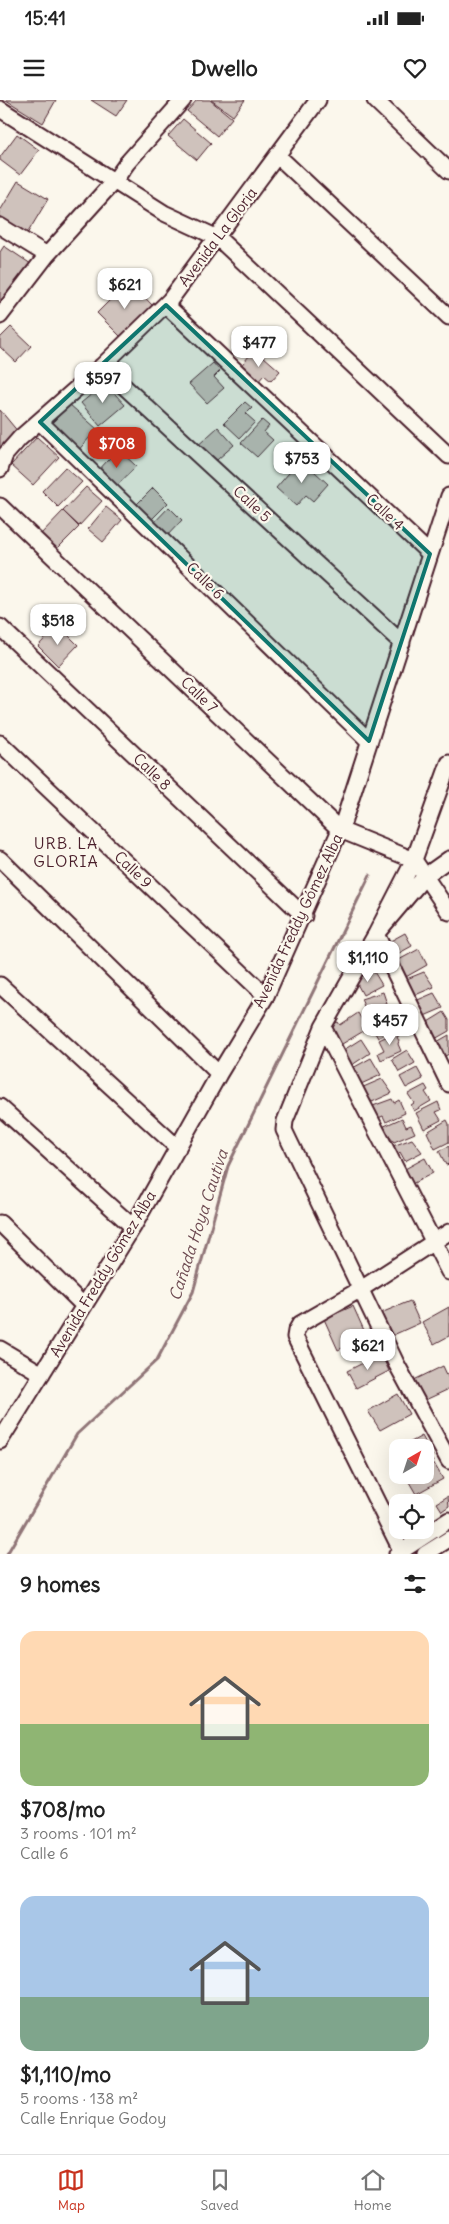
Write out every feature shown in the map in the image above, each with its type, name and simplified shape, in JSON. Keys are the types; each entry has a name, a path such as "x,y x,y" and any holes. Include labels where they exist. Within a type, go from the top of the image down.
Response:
{"street":[{"path":"0,316 47,255 115,180 183,100"},
{"name":"Avenida La Gloria","path":"0,469 5,455 20,438 102,366 166,305 218,238 318,100"},
{"path":"375,100 449,171"},
{"path":"0,109 115,180 164,213 218,238 449,456"},
{"path":"278,156 449,317"},
{"path":"0,226 47,255"},
{"name":"Calle 4","path":"166,305 430,554"},
{"name":"Calle 5","path":"102,366 402,643"},
{"name":"Calle 6","path":"40,422 369,741"},
{"name":"Avenida Freddy Gómez Alba","path":"0,1440 133,1226 219,1074 266,996 304,916 340,830 449,496"},
{"name":"Calle 7","path":"0,506 340,830 414,860"},
{"name":"Calle 8","path":"0,627 304,916"},
{"name":"Calle 9","path":"0,743 266,996"},
{"path":"449,763 414,860 376,934 322,1027 285,1121 284,1130 396,1363 449,1461"},
{"path":"0,859 219,1074"},
{"path":"376,934 425,876 449,859"},
{"path":"414,860 449,912"},
{"path":"376,934 449,1084"},
{"path":"0,985 178,1148"},
{"path":"322,1027 449,1272"},
{"path":"0,1107 133,1226"},
{"path":"0,1223 84,1306"},
{"path":"449,1232 361,1289 300,1324 296,1330 296,1337 401,1553 449,1520"},
{"path":"0,1349 42,1374"},
{"path":"426,1554 449,1538"}],"highlighted area":[{"path":"166,305 430,554 369,741 40,422"}],"building":[{"path":"6,100 56,100 43,123"},
{"path":"91,100 127,100 116,116"},
{"path":"197,100 210,100 232,118 217,136 187,111"},
{"path":"211,100 245,100 233,116"},
{"path":"183,119 211,143 197,160 168,136"},
{"path":"17,134 39,150 20,175 0,160 0,157"},
{"path":"18,181 48,199 27,234 0,218 0,211"},
{"path":"4,246 31,264 5,302 0,299 0,252"},
{"path":"129,281 153,306 122,338 97,313"},
{"path":"11,327 31,346 16,362 0,347 0,338"},
{"path":"255,349 280,371 271,381 264,375 256,384 239,368"},
{"path":"213,363 220,371 214,377 224,388 207,403 189,384"},
{"path":"105,383 125,405 100,426 81,403"},
{"path":"245,402 252,408 246,414 255,422 240,438 224,423"},
{"path":"69,404 97,429 76,453 48,428"},
{"path":"0,410 19,433 0,452"},
{"path":"262,420 269,426 264,432 273,440 257,457 241,443"},
{"path":"218,427 234,445 210,466 194,449"},
{"path":"37,437 59,457 33,485 11,465"},
{"path":"118,449 136,466 115,488 97,472"},
{"path":"301,459 328,484 313,501 306,495 296,506 276,488"},
{"path":"65,467 82,482 58,507 42,491"},
{"path":"86,487 102,501 79,526 63,511"},
{"path":"153,488 168,503 148,523 133,508"},
{"path":"106,507 122,520 103,542 88,529"},
{"path":"169,507 182,520 165,538 151,526"},
{"path":"63,511 79,527 55,551 40,535"},
{"path":"58,625 78,645 58,666 38,646"},
{"path":"405,933 412,946 392,957 385,944"},
{"path":"419,949 427,965 404,978 395,962"},
{"path":"373,970 382,985 363,995 355,980"},
{"path":"424,972 434,987 413,996 404,980"},
{"path":"383,992 387,1004 366,1011 361,999"},
{"path":"434,993 443,1008 422,1017 413,1002"},
{"path":"390,1010 400,1025 378,1038 369,1023"},
{"path":"444,1012 449,1020 449,1031 433,1040 423,1025"},
{"path":"358,1013 367,1029 342,1044 333,1035 328,1026 338,1022 340,1025"},
{"path":"398,1031 400,1035 397,1037 398,1044 401,1051 381,1060 378,1053 384,1050 379,1040"},
{"path":"449,1035 449,1054 443,1057 435,1043"},
{"path":"361,1039 370,1053 352,1065 342,1051"},
{"path":"407,1050 415,1063 399,1072 392,1059"},
{"path":"371,1058 381,1075 361,1084 351,1069"},
{"path":"417,1068 423,1079 406,1088 400,1077"},
{"path":"382,1079 392,1093 372,1102 361,1088"},
{"path":"425,1085 428,1090 425,1092 431,1101 414,1111 411,1105 414,1103 408,1094"},
{"path":"392,1099 394,1103 399,1100 405,1113 386,1122 383,1116 376,1119 370,1107"},
{"path":"438,1102 441,1110 436,1112 441,1120 424,1129 416,1113"},
{"path":"402,1118 406,1127 411,1125 415,1133 394,1142 388,1135 384,1137 380,1128"},
{"path":"447,1120 449,1124 449,1142 435,1149 427,1132"},
{"path":"412,1139 422,1152 405,1161 400,1152 395,1156 390,1147"},
{"path":"449,1146 449,1164 446,1165 439,1151"},
{"path":"425,1158 433,1173 412,1184 405,1169"},
{"path":"410,1301 420,1323 391,1336 381,1313"},
{"path":"353,1306 367,1337 338,1350 324,1319"},
{"path":"449,1307 449,1336 434,1344 422,1322"},
{"path":"381,1354 389,1371 356,1388 347,1371"},
{"path":"443,1366 449,1379 449,1389 421,1402 412,1381"},
{"path":"398,1394 409,1414 380,1430 368,1411"},
{"path":"434,1463 443,1479 434,1484"},
{"path":"410,1484 434,1484 416,1494"},
{"path":"448,1496 449,1506 442,1511 437,1503"}],"waterway":[{"name":"Cañada Hoya Cautiva","path":"7,1554 77,1434 157,1360 193,1292 228,1166 370,875"}],"district":[{"name":"URB. LA GLORIA","path":"66,852"}]}
